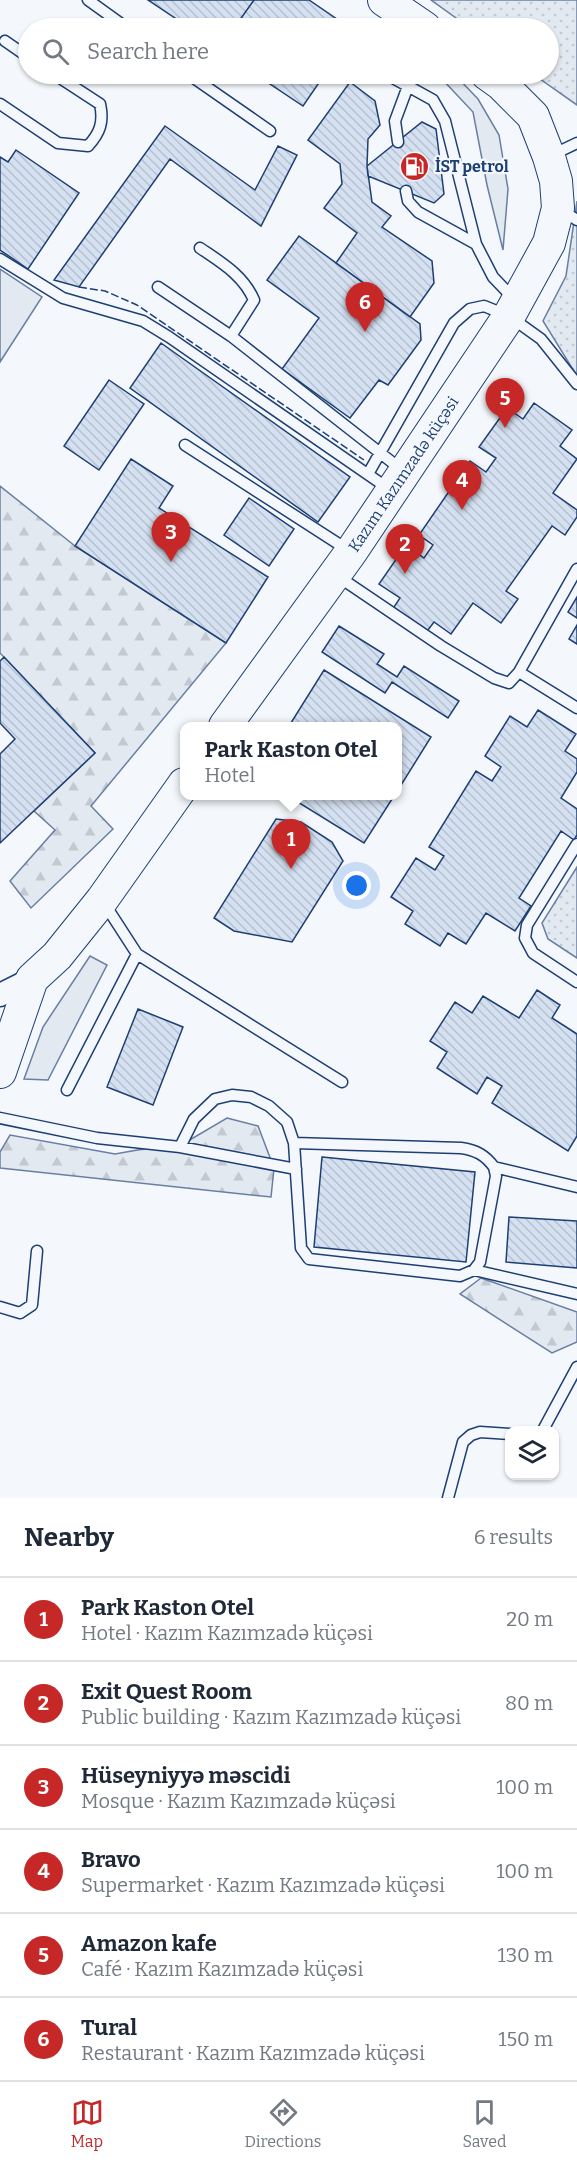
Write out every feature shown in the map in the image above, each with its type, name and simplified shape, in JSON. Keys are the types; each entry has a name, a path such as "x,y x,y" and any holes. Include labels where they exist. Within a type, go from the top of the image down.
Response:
{"main road":[{"path":"388,12 402,18"},
{"name":"Kazım Kazımzadə küçəsi","path":"228,722 342,563 388,479 513,309 567,214 533,116 501,84"},
{"path":"0,1072 32,979 57,956 102,900 180,790"}],"street":[{"path":"0,995 32,979"}],"lane":[{"path":"88,0 113,18"},
{"path":"5,41 18,50"},
{"path":"0,104 58,143 88,146 98,135 103,117 100,104 69,84"},
{"path":"202,84 270,131"},
{"path":"404,84 434,100 445,121 476,244 493,277 513,309 541,339 577,384"},
{"path":"398,142 394,121 408,86"},
{"path":"549,157 577,143"},
{"path":"405,191 408,201 418,212 476,244"},
{"path":"200,248 239,276 249,288 254,300 231,336"},
{"path":"0,259 63,298 144,321 388,479"},
{"path":"158,287 231,336 380,453 388,479"},
{"path":"388,479 380,453 454,323 470,309 484,306 513,309"},
{"path":"185,445 342,563 441,646 494,678 509,683 519,672 577,569"},
{"path":"519,672 577,708"},
{"path":"577,844 527,925 525,938 533,952 577,982"},
{"path":"102,900 137,954 342,1082"},
{"path":"67,1090 137,954"},
{"path":"180,1147 194,1119 215,1099 232,1095 251,1097 269,1106 286,1122 294,1143 301,1248 309,1259 460,1276 474,1270 480,1262 496,1176 494,1167 487,1158 474,1150 461,1148 294,1143"},
{"path":"0,1118 97,1138 180,1147 296,1169"},
{"path":"494,1167 577,1187"},
{"path":"0,1307 20,1313 32,1305 37,1251"},
{"path":"474,1270 577,1294"},
{"path":"546,1426 577,1367"},
{"path":"448,1498 463,1442 471,1435 480,1432 505,1434"}],"green space":[{"path":"431,0 577,0 577,105 547,84 559,84 559,18 456,18"},
{"path":"447,84 464,84 478,99 499,135 508,189 503,250 487,185 473,112"},
{"path":"577,201 577,376 543,321 566,276"},
{"path":"0,269 42,297 0,362"},
{"path":"0,486 75,546 226,643 91,806 113,829 31,908 10,881 55,830 34,811 95,753 0,653"},
{"path":"577,867 577,958 548,939 542,923"},
{"path":"90,956 107,965 48,1080 24,1079 43,1027"},
{"path":"227,1118 258,1126 274,1168 271,1197 0,1168 0,1152 10,1135 115,1154 188,1141"},
{"path":"481,1278 577,1312 577,1342 552,1353 460,1294"}],"building":[{"path":"148,0 254,0 241,18 175,18"},
{"path":"254,0 309,0 335,18 241,18"},
{"path":"270,84 318,84 303,106"},
{"path":"349,84 353,84 375,101 380,125 368,139 367,166 372,202 391,216 382,227 432,261 434,283 410,317 336,263 357,233 324,208 342,184 340,164 308,140"},
{"path":"422,122 436,129 444,194 434,203 368,176 367,166"},
{"path":"165,126 255,190 278,146 297,155 261,226 170,159 79,287 54,280"},
{"path":"16,150 79,193 28,269 0,250 0,157 8,162"},
{"path":"299,236 420,324 421,340 388,385 379,380 350,418 282,369 319,318 267,280"},
{"path":"161,343 350,477 318,522 130,388"},
{"path":"109,380 144,404 99,470 64,446"},
{"path":"534,403 572,430 560,446 577,459 553,493 577,510 577,517 565,535 552,526 506,591 518,599 501,623 473,603 451,634 434,622 425,634 392,610 400,598 379,584 406,545 424,558 433,545 419,535 470,461 486,472 496,458 479,447 507,408 523,419"},
{"path":"131,459 173,486 159,508 268,577 226,643 75,546"},
{"path":"249,498 294,529 269,566 224,535"},
{"path":"577,597 577,618 568,612"},
{"path":"577,625 577,644 569,639"},
{"path":"339,626 384,654 377,664 397,677 404,666 459,701 448,718 392,682 385,693 322,652"},
{"path":"4,657 95,753 0,843 0,754 15,739 0,723 0,661"},
{"path":"324,670 431,737 402,784 402,722 292,722"},
{"path":"538,710 576,734 565,751 577,759 577,772 561,798 577,809 577,835 574,840 561,831 519,898 531,906 515,931 486,913 466,944 448,933 440,946 405,924 413,911 391,897 416,858 435,870 444,856 429,847 476,771 492,781 501,767 485,756 510,716 527,727"},
{"path":"294,800 391,800 364,843"},
{"path":"276,819 301,822 332,842 343,861 292,942 234,931 214,918"},
{"path":"537,990 560,1005 552,1018 577,1034 577,1136 568,1151 492,1103 502,1086 487,1077 477,1094 437,1068 447,1052 430,1041 455,1002 472,1013 483,996 519,1018"},
{"path":"138,1009 183,1027 153,1105 107,1087"},
{"path":"322,1157 475,1172 466,1262 314,1247"},
{"path":"509,1217 577,1221 577,1268 506,1262"}],"fence":[{"path":"79,287 105,291 137,305 364,460"}],"place":[{"name":"İST petrol","path":"414,166"},
{"name":"Tural","path":"365,332"},
{"name":"Amazon kafe","path":"505,428"},
{"name":"Bravo","path":"462,510"},
{"name":"Hüseyniyyə məscidi","path":"171,562"},
{"name":"Exit Quest Room","path":"405,574"},
{"name":"Park Kaston Otel","path":"291,869"}]}
